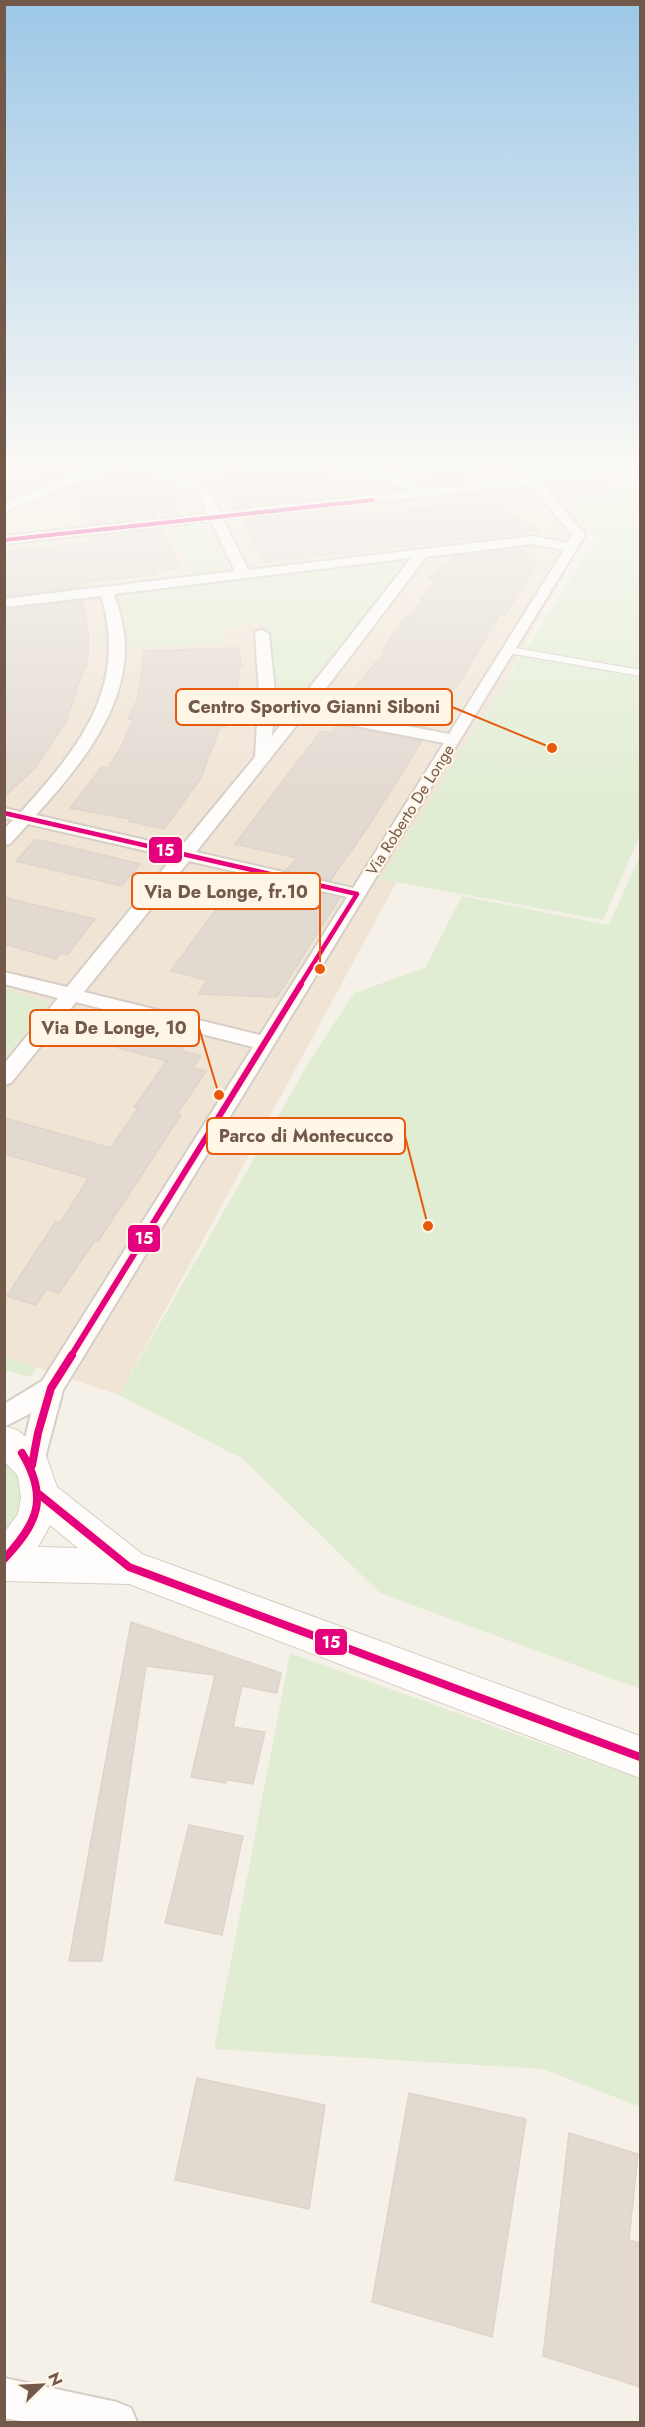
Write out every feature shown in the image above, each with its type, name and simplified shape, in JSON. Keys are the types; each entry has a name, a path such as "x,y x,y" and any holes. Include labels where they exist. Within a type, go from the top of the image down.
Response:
{"main road":[{"path":"4,1441 18,1449 36,1480 129,1567"},
{"path":"4,1559 21,1544 35,1520 36,1480"},
{"path":"4,1564 129,1567 640,1757"}],"street":[{"path":"4,603 217,577"},
{"path":"4,1078 301,711 403,577"},
{"name":"Via Roberto De Longe","path":"51,1389 553,577"},
{"path":"4,840 60,778 87,741 106,701 117,657 114,617 106,591"},
{"path":"262,634 267,692 263,758"},
{"path":"301,711 454,740"},
{"path":"4,813 357,894"},
{"path":"4,978 265,1043"},
{"path":"4,1417 51,1389"},
{"path":"36,1480 38,1433 51,1389"},
{"path":"4,2398 117,2422"}],"lane":[{"path":"509,650 640,673"}],"shaded area":[{"path":"5,577 562,577 119,1395 5,1357"}],"green space":[{"path":"272,577 391,577 359,622 292,703 276,700 263,624 226,626 225,643 130,648 128,618 121,595"},
{"path":"571,577 640,577 640,835 603,920 380,879"},
{"path":"640,855 640,1689 380,1593 243,1459 119,1395 312,1057 354,993 425,968 462,896 609,925"},
{"path":"4,990 50,1002 5,1058"},
{"path":"4,1357 37,1367 30,1377 5,1370"},
{"path":"5,1461 18,1479 21,1499 16,1519 5,1538"},
{"path":"290,1653 640,1779 640,2107 543,2069 214,2049"}],"building":[{"path":"4,577 128,577 80,583 80,587 4,597"},
{"path":"528,577 505,615 500,614 462,678 439,710 434,710 428,728 347,713 360,697 350,694 386,650 383,650 406,617 408,618 437,580 428,578"},
{"path":"83,600 89,639 87,666 82,673 66,722 35,768 4,797 4,609"},
{"path":"238,648 242,666 239,667 233,707 225,727 220,727 201,778 164,829 129,821 130,819 70,808 102,767 108,768 122,745 133,719 128,719 138,698 144,651"},
{"path":"337,725 422,741 369,825 330,881 286,870 297,858 235,844 321,731 331,733"},
{"path":"35,840 140,864 122,886 16,861"},
{"path":"276,883 339,899 277,997 198,994 207,980 171,971 233,886 267,894"},
{"path":"4,897 95,919 67,955 60,953 56,959 4,944"},
{"path":"83,1009 190,1037 181,1051 201,1056 193,1068 206,1071 177,1114 181,1115 98,1241 95,1240 59,1293 47,1289 36,1305 7,1296 56,1221 60,1223 89,1178 4,1154 4,1118 111,1148 138,1108 134,1107 167,1061 64,1033"},
{"path":"131,1622 281,1673 277,1693 242,1686 233,1727 265,1732 253,1784 227,1780 225,1783 191,1777 215,1675 146,1666 102,1961 69,1961"},
{"path":"189,1825 243,1836 222,1935 165,1923"},
{"path":"197,2078 325,2105 309,2209 175,2180"},
{"path":"409,2093 526,2119 492,2337 372,2302"},
{"path":"569,2133 638,2154 629,2240 640,2243 640,2387 543,2356"}],"transit line":[{"name":"15","path":"4,813 357,894 51,1388 38,1433 32,1465"},
{"name":"15","path":"4,1559 26,1534 37,1509 36,1482 22,1453"},
{"name":"15","path":"40,1495 129,1567 640,1757"}],"place":[{"name":"Centro Sportivo Gianni Siboni","path":"552,748"},
{"name":"Via De Longe, fr.10","path":"320,969"},
{"name":"Via De Longe, 10","path":"219,1095"},
{"name":"Parco di Montecucco","path":"428,1226"}]}
